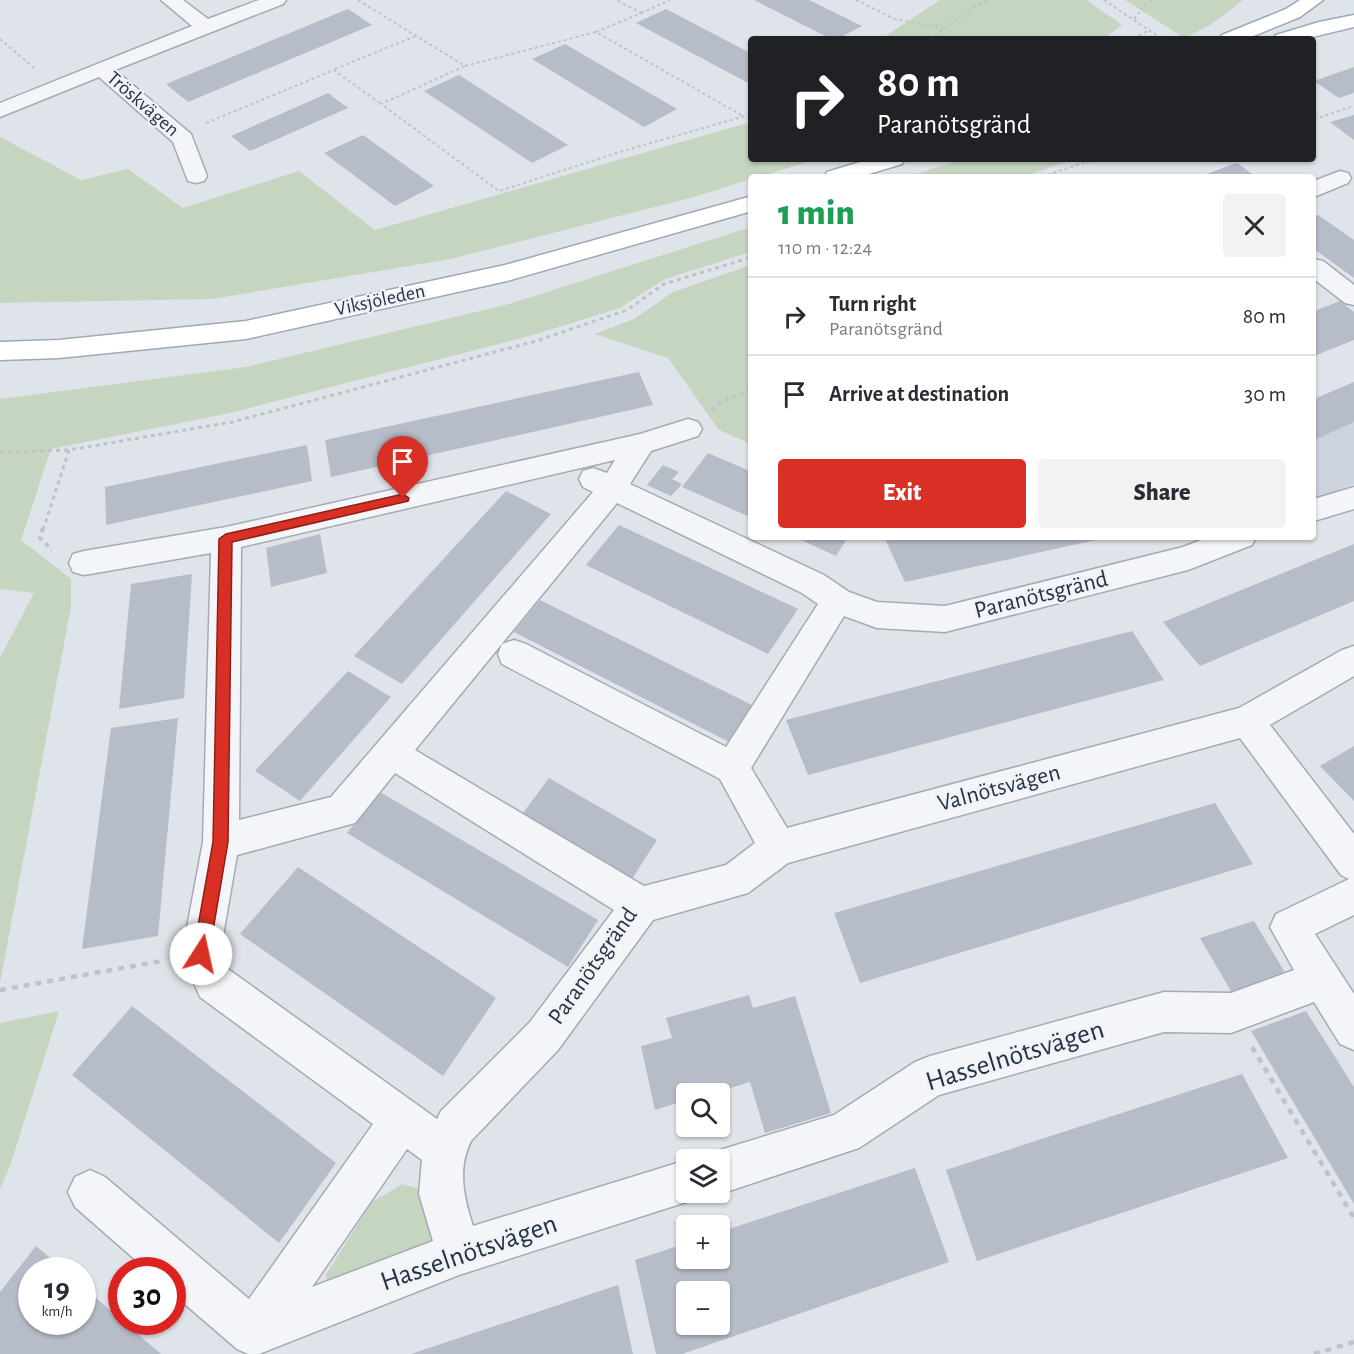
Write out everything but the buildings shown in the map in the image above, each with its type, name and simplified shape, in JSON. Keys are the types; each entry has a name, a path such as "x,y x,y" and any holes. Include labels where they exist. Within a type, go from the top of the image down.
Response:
{"main road":[{"path":"1236,36 1293,13 1313,0 1329,13 1354,21"},
{"path":"1293,36 1326,26 1354,21"},
{"path":"845,174 884,162"},
{"name":"Viksjöleden","path":"0,351 59,349 246,330 507,273 748,204"}],"street":[{"path":"171,0 206,27"},
{"name":"Tröskvägen","path":"0,111 101,68 276,0"},
{"name":"Tröskvägen","path":"101,68 183,140 196,176"},
{"path":"1316,189 1340,178"},
{"path":"1320,279 1354,297"},
{"path":"84,563 226,539 641,444 688,429"},
{"path":"221,842 342,811 612,489 641,444"},
{"name":"Paranötsgränd","path":"559,462 813,584 838,601 877,615 945,619 1188,558 1233,540"},
{"path":"1316,509 1354,498"},
{"path":"226,539 221,842 201,954 214,983 444,1150"},
{"path":"732,768 822,622 838,601"},
{"path":"514,654 732,768 778,848"},
{"name":"Valnötsvägen","path":"641,905 735,880 778,848 1247,721 1354,660"},
{"path":"1247,721 1354,863"},
{"name":"Paranötsgränd","path":"408,764 641,905 544,1036 456,1126 444,1150 441,1194 459,1253"},
{"path":"1354,895 1289,927 1354,1030"},
{"name":"Hasselnötsvägen","path":"730,1169 844,1133 930,1077 1164,1012 1232,1013 1322,979"},
{"path":"90,1192 254,1333 402,1119"},
{"name":"Hasselnötsvägen","path":"254,1333 459,1253 676,1185"}],"path":[{"path":"358,0 418,34 465,66"},
{"path":"616,0 641,13"},
{"path":"381,104 465,66 596,32 670,0"},
{"path":"856,0 895,19 948,29"},
{"path":"935,36 948,29 962,15 981,2 989,0"},
{"path":"1104,0 1158,36"},
{"path":"1134,19 1147,3 1155,0"},
{"path":"1139,36 1149,30"},
{"path":"596,32 743,116"},
{"path":"178,135 418,34"},
{"path":"0,39 57,87"},
{"path":"334,70 499,191 623,151 748,115"},
{"path":"1316,118 1354,106"},
{"path":"1051,174 1087,162"},
{"path":"0,452 69,450 232,422 536,341 627,310 664,284 748,258"},
{"path":"688,429 720,403 748,391"},
{"path":"69,450 40,538 54,552 84,563"},
{"path":"0,990 201,954"},
{"path":"1232,1013 1354,1218"},
{"path":"1314,1354 1354,1342"}],"shaded area":[{"path":"1354,382 1354,484 1316,498 1316,398"}],"green space":[{"path":"940,0 1087,0 1122,25 1107,36 886,36"},
{"path":"1125,0 1243,0 1209,26 1188,36 1181,36"},
{"path":"748,123 748,162 807,162 769,174 748,174 748,180 694,197 451,259 212,299 0,303 0,137 81,180 128,169 183,208 299,171 375,230"},
{"path":"954,162 1064,162 1032,174 916,174"},
{"path":"748,228 748,253 665,279 620,308 533,335 230,413 51,449 21,540 71,579 71,607 0,983 0,658 34,593 0,589 0,399 246,367 509,304"},
{"path":"748,266 748,443 719,430 668,358 595,334 634,319 673,292"},
{"path":"59,1011 10,1166 0,1189 0,1023"},
{"path":"402,1184 424,1190 436,1221 433,1249 334,1292 325,1276 372,1202"}],"route":[{"path":"201,954 221,842 226,539 403,498"}]}
